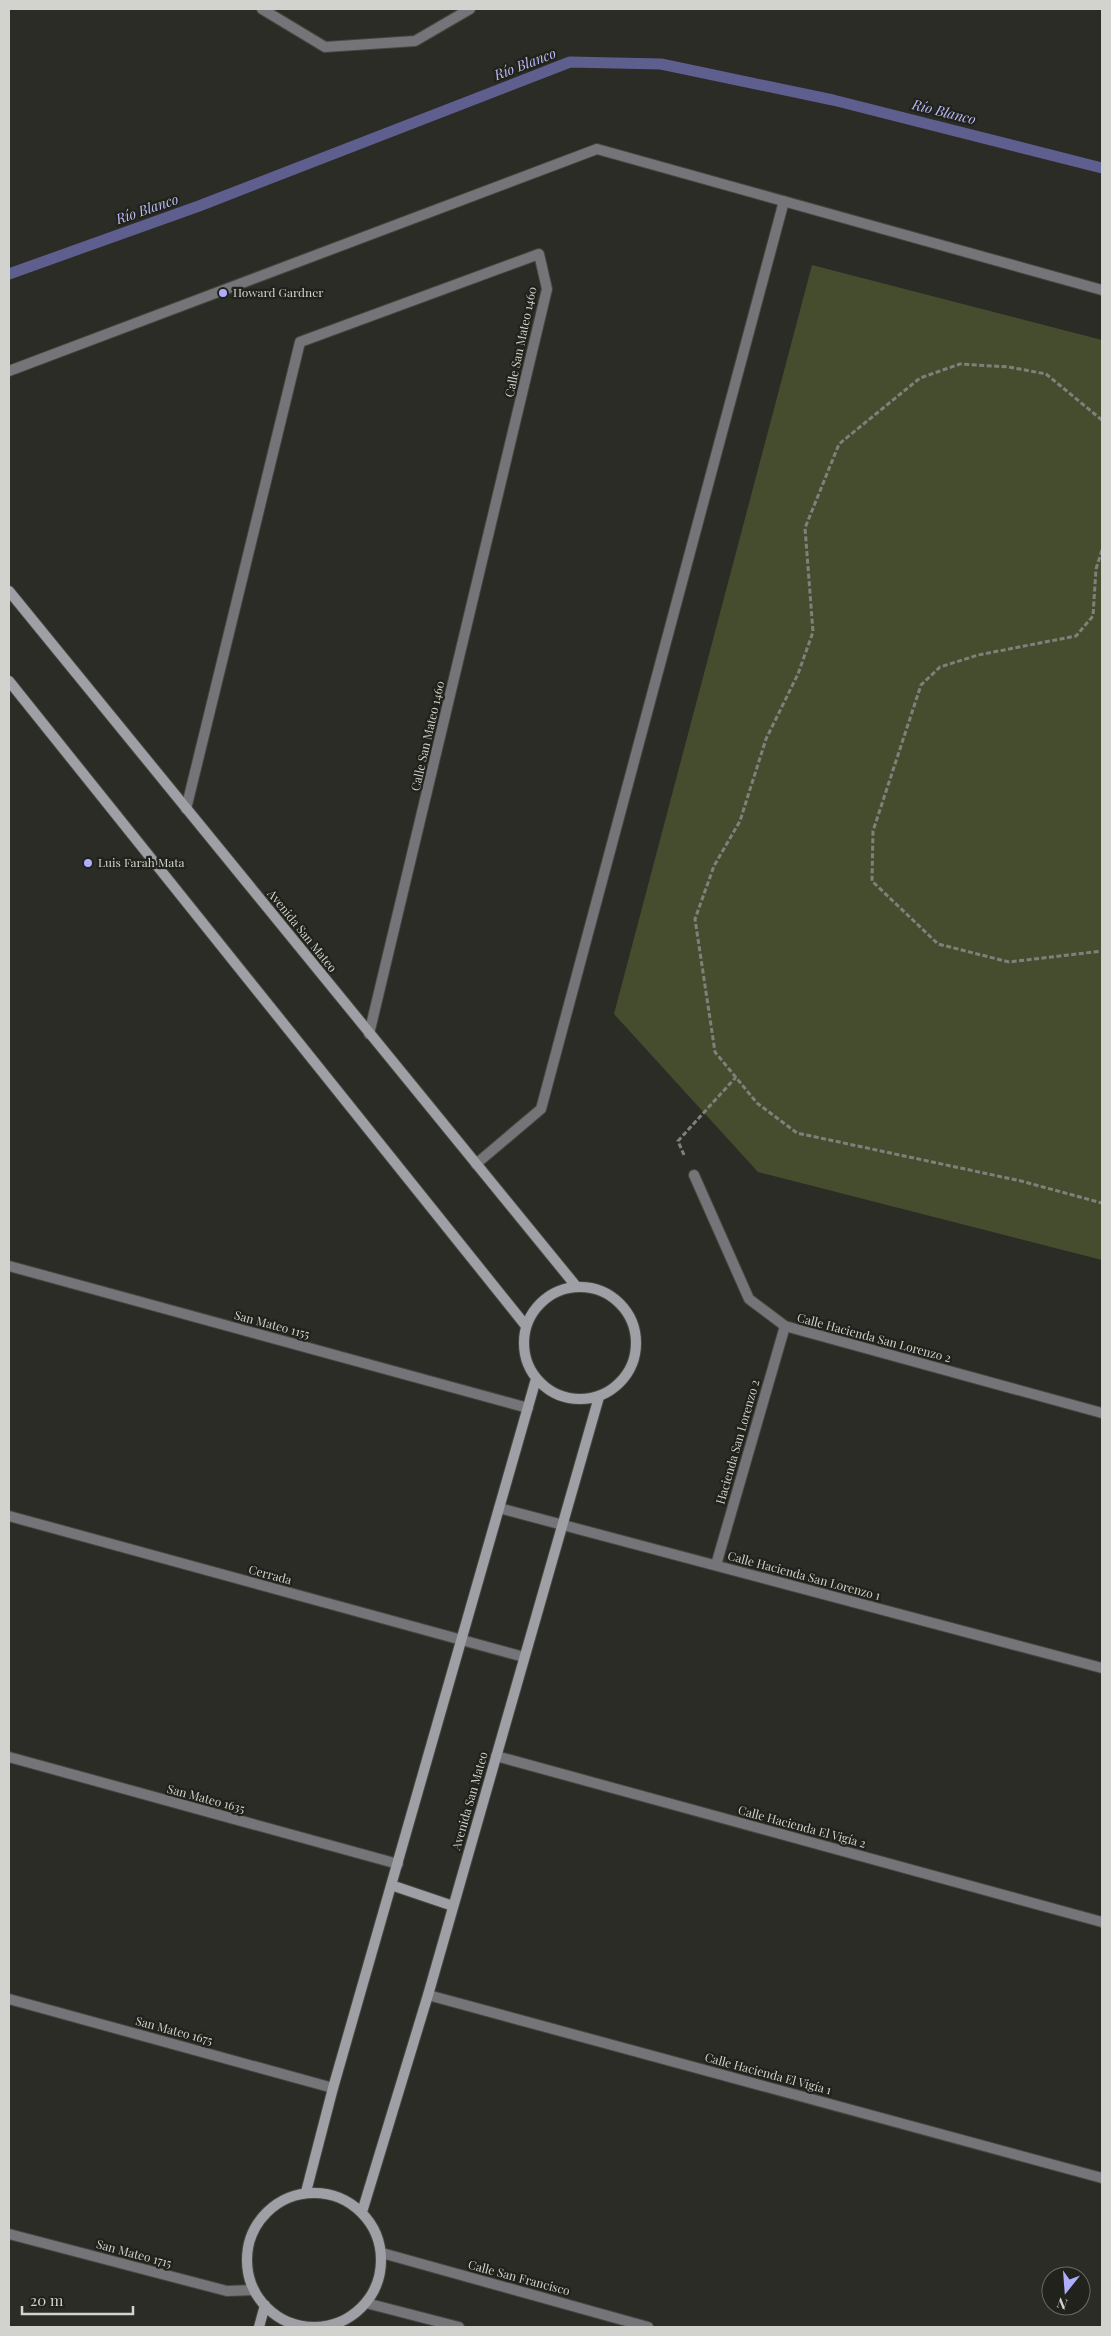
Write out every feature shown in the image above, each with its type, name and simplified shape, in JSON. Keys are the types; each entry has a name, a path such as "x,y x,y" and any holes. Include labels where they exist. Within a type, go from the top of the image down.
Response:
{"street":[{"path":"262,9 325,47 415,41 470,9"},
{"path":"9,371 597,148 1102,290"},
{"path":"476,1164 541,1109 784,201"},
{"name":"Calle San Mateo 1460","path":"186,809 300,342 539,254 547,289 369,1034"},
{"name":"Avenida San Mateo","path":"9,591 576,1286"},
{"path":"9,682 526,1326"},
{"name":"Calle Hacienda San Lorenzo 2","path":"694,1175 749,1299 785,1326 1102,1413"},
{"name":"San Mateo 1155","path":"9,1266 528,1408"},
{"path":"576,1286 596,1288 615,1298 628,1313 637,1331 637,1352 630,1371 617,1387 599,1397 582,1400 565,1398 548,1391 536,1379 527,1362 523,1345 526,1326 536,1307 554,1293 576,1286"},
{"name":"Hacienda San Lorenzo 2","path":"716,1566 785,1326"},
{"path":"306,2192 333,2088 536,1379"},
{"name":"Avenida San Mateo","path":"362,2212 428,1995 599,1397"},
{"name":"Calle Hacienda San Lorenzo 1","path":"499,1508 1102,1668"},
{"name":"Cerrada","path":"9,1516 524,1657"},
{"name":"Calle Hacienda El Vigía 2","path":"496,1756 1102,1922"},
{"name":"San Mateo 1635","path":"9,1757 398,1864"},
{"path":"391,1884 453,1906"},
{"name":"Calle Hacienda El Vigía 1","path":"428,1995 1102,2178"},
{"name":"San Mateo 1675","path":"9,1998 333,2088"},
{"path":"306,2192 336,2196 362,2212 376,2231 382,2253 379,2280 366,2303 350,2317 331,2326 313,2327 295,2324 279,2317 265,2305 254,2290 247,2265 250,2240 262,2217 281,2201 306,2192"},
{"name":"San Mateo 1715","path":"9,2234 227,2291 254,2290"},
{"name":"Calle San Francisco","path":"382,2253 648,2327"},
{"path":"366,2303 459,2327"},
{"path":"259,2327 265,2305"}],"path":[{"path":"1102,420 1046,374 1010,367 960,364 920,378 839,444 805,528 813,632 798,674 766,739 740,821 714,866 695,919 715,1052 757,1103 797,1132 1021,1182 1102,1203"},
{"path":"1102,550 1096,569 1093,616 1076,636 978,655 940,667 921,685 874,831 872,881 938,944 1009,962 1102,952"},
{"path":"694,1175 678,1141 736,1077"}],"green space":[{"path":"812,265 1102,340 1102,1260 758,1172 614,1014"}],"waterway":[{"name":"Río Blanco","path":"9,274 199,206 570,62 661,64 833,100 1102,168"}],"place":[{"name":"Howard Gardner","path":"223,293"},
{"name":"Luis Farah Mata","path":"88,863"}]}
